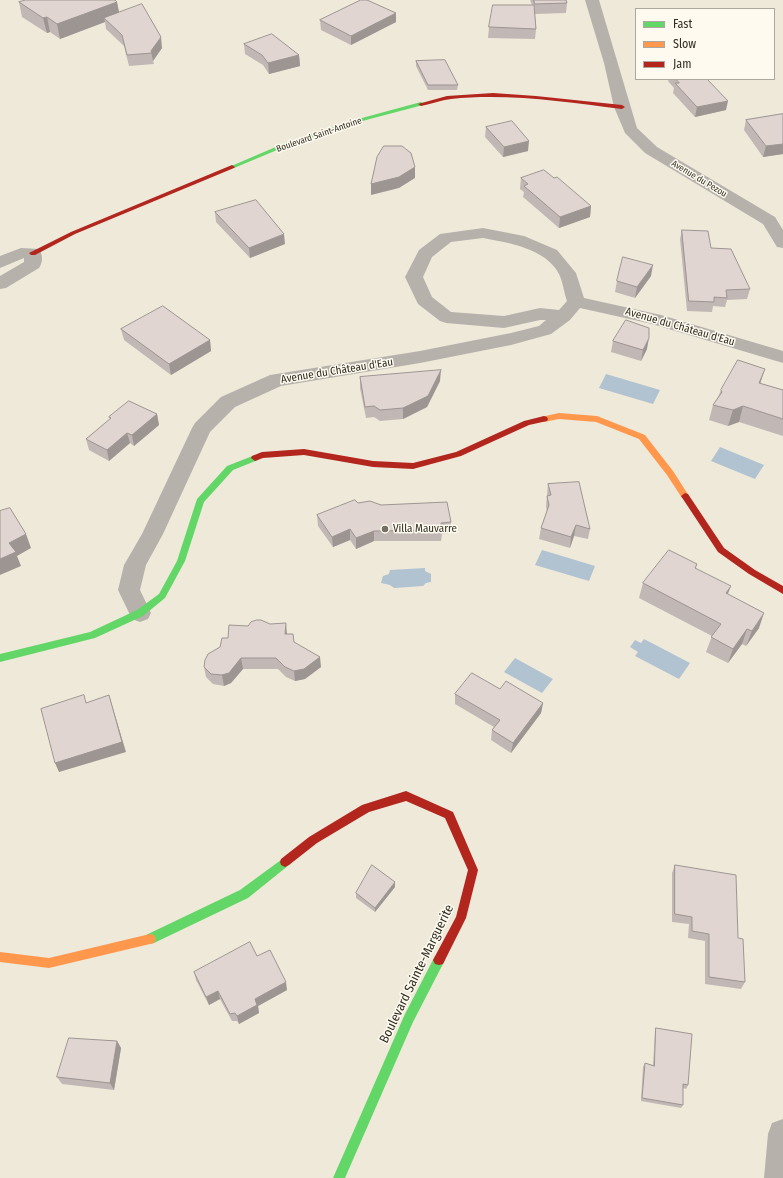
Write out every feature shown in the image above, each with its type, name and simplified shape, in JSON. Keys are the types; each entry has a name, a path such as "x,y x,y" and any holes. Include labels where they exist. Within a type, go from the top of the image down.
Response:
{"street":[{"name":"Avenue du Pezou","path":"592,0 611,63 622,107 630,130 651,150 769,221 783,243"},
{"name":"Boulevard Saint-Antoine","path":"33,253 73,233 287,144 364,119 449,97 532,97 622,107"},
{"name":"Avenue du Château d'Eau","path":"570,309 567,273 551,254 518,240 483,233 446,238 425,254 414,277 424,300 446,317 504,322 570,309 614,308 692,329 783,357"},
{"path":"0,263 21,253 33,253 33,264 0,284"},
{"name":"Avenue du Château d'Eau","path":"140,613 129,590 135,565 152,534 202,428 228,402 277,380 420,358 546,330 570,309"},
{"path":"0,658 92,635 140,613 162,596 181,561 200,501 230,468 262,455 304,452 373,464 413,466 458,454 527,423 559,416 597,419 642,437 670,473 722,550 752,572 783,590"},
{"name":"Boulevard Sainte-Marguerite","path":"0,957 49,963 150,938 244,894 313,840 366,808 406,796 449,815 473,870 461,918 409,1018 339,1178"},
{"path":"779,1178 783,1134"}],"water":[{"path":"606,374 660,390 653,404 599,388"},
{"path":"720,447 764,465 755,479 711,461"},
{"path":"542,550 595,566 589,581 535,565"},
{"path":"425,568 425,571 431,574 431,582 426,583 423,586 394,588 390,585 381,583 383,576 389,574 390,570"},
{"path":"644,639 690,663 679,679 635,656 638,652 630,647 635,640 641,643"},
{"path":"515,658 553,679 542,693 504,672"}],"building":[{"path":"26,0 115,0 117,2 57,24 47,17 43,18 19,2"},
{"path":"361,0 367,0 396,13 351,36 320,20"},
{"path":"534,0 566,0 567,3 535,4"},
{"path":"142,4 161,37 151,51 152,53 127,55 122,35 104,18"},
{"path":"493,5 534,5 536,29 489,27"},
{"path":"272,34 299,55 268,63 262,55 244,44"},
{"path":"445,60 458,85 428,85 416,61"},
{"path":"677,80 708,80 728,101 697,107 675,83 679,83"},
{"path":"783,114 783,144 766,146 746,120"},
{"path":"512,121 529,141 504,147 486,127"},
{"path":"384,146 402,146 411,153 415,167 399,177 371,184 377,157"},
{"path":"544,170 554,178 557,177 591,206 560,217 524,186 528,184 521,178"},
{"path":"256,200 284,234 249,248 215,212"},
{"path":"682,230 708,231 711,248 731,249 750,289 726,290 727,298 714,297 714,302 689,301"},
{"path":"623,257 653,265 637,287 617,281"},
{"path":"163,306 210,340 169,364 121,329"},
{"path":"626,320 649,328 649,338 643,350 613,341"},
{"path":"738,360 765,369 759,383 783,390 783,419 743,406 733,410 713,405 722,392 721,390"},
{"path":"441,370 428,396 403,408 380,410 374,406 365,407 360,377"},
{"path":"129,401 157,414 132,435 127,433 107,450 86,439 111,418 109,417"},
{"path":"579,482 590,529 576,525 571,537 541,528 549,505 547,496 551,495 548,484"},
{"path":"355,500 358,503 370,501 381,505 447,502 451,522 441,523 442,530 374,531 356,538 350,529 332,537 317,515"},
{"path":"10,508 26,534 9,543 16,552 0,559 0,511"},
{"path":"669,550 697,564 695,568 731,586 726,593 764,613 752,631 747,629 733,649 711,637 721,624 643,583"},
{"path":"257,620 270,624 286,623 285,634 293,634 294,642 320,657 304,669 294,671 285,667 276,658 241,658 229,673 222,675 211,674 204,667 205,660 208,654 220,647 222,638 228,638 229,625 248,626 251,622"},
{"path":"472,673 500,689 506,681 543,703 513,743 492,730 500,720 455,694"},
{"path":"84,695 86,703 109,695 122,742 55,763 41,709"},
{"path":"372,865 395,882 375,908 356,893"},
{"path":"675,865 736,875 738,938 743,939 745,982 709,977 709,934 692,931 692,917 675,914"},
{"path":"250,942 257,956 270,950 286,982 255,999 257,1005 237,1016 235,1013 230,1014 218,991 206,997 194,972"},
{"path":"656,1028 692,1034 688,1085 683,1084 683,1105 642,1098 645,1063 654,1066"},
{"path":"69,1038 117,1041 110,1083 57,1077"}],"traffic: fast":[{"path":"232,167 287,144 364,119 421,104"},
{"path":"0,658 92,635 140,613 162,596 181,561 200,501 230,468 255,458"},
{"path":"150,939 244,894 285,862"},
{"path":"339,1178 409,1018 439,960"}],"traffic: slow":[{"path":"544,419 559,416 597,419 642,437 670,473 685,496"},
{"path":"0,957 49,963 150,939"}],"traffic: jam":[{"path":"421,104 451,97 493,95 622,107"},
{"path":"33,253 73,233 232,167"},
{"path":"255,458 262,455 304,452 373,464 413,466 458,454 527,423 544,419"},
{"path":"685,496 721,550 752,572 783,590"},
{"path":"285,862 313,840 366,808 406,796 449,815 473,870 461,918 439,960"}],"place":[{"name":"Villa Mauvarre","path":"385,529"}]}
